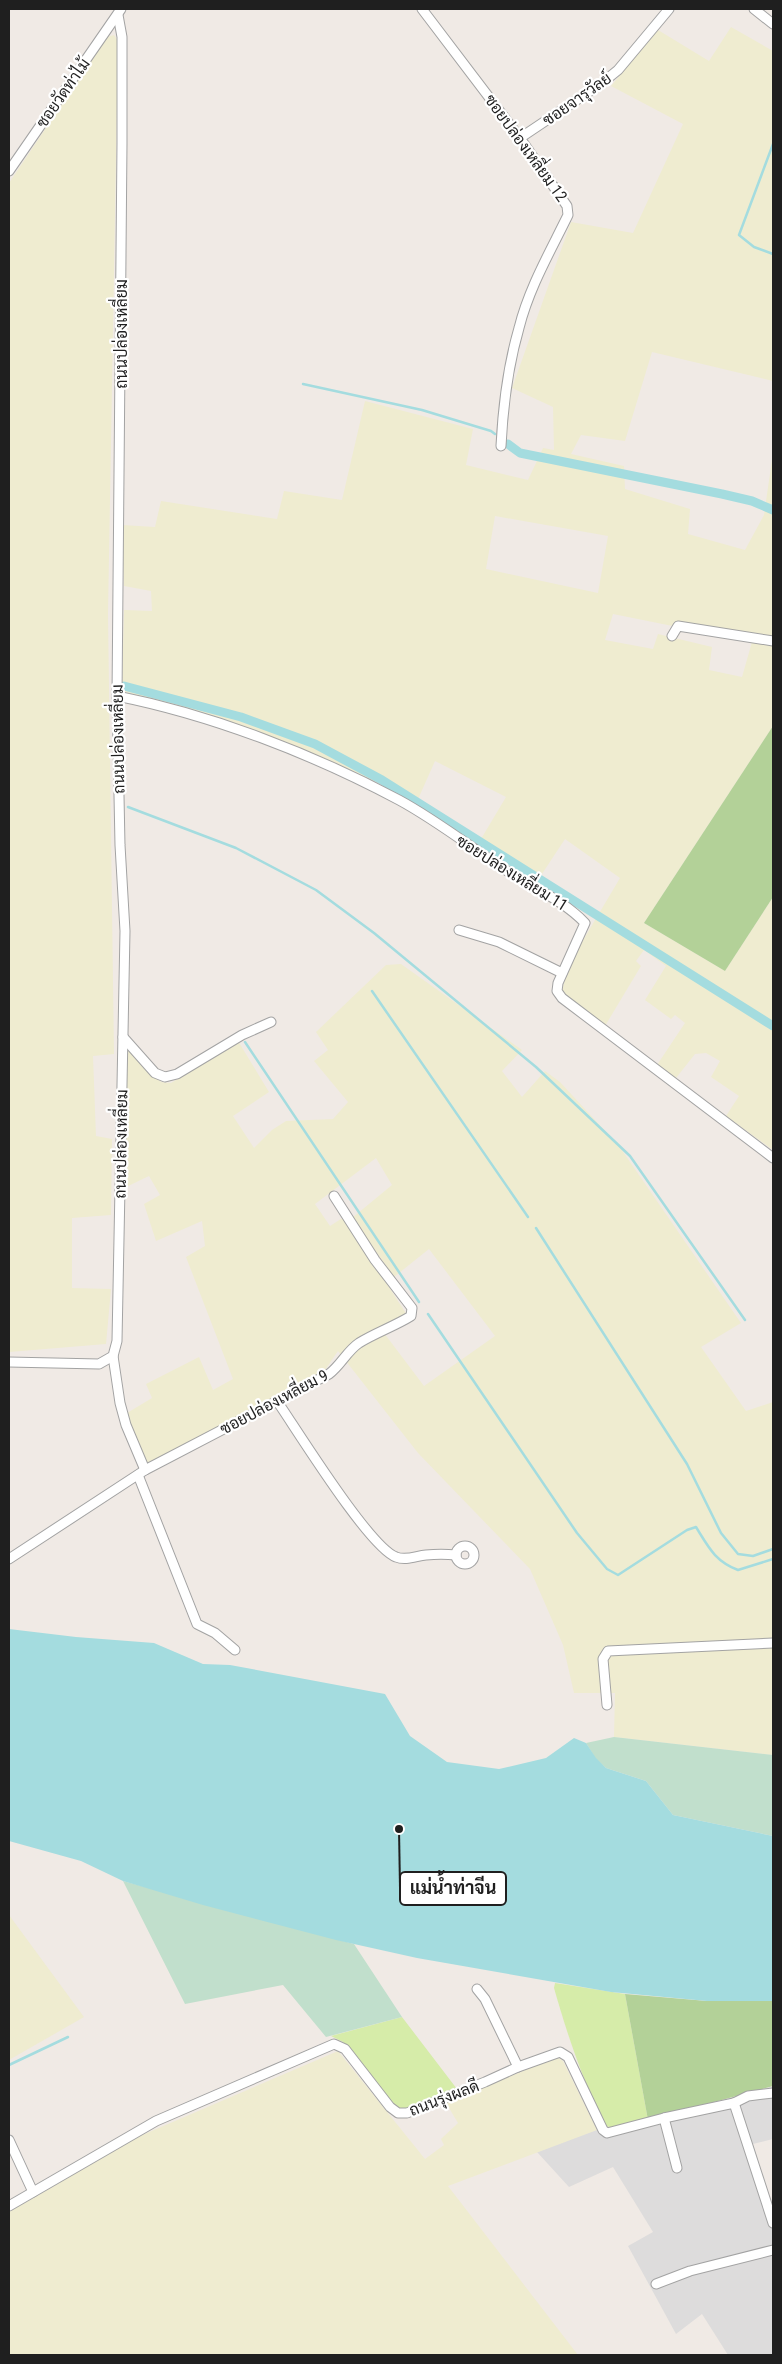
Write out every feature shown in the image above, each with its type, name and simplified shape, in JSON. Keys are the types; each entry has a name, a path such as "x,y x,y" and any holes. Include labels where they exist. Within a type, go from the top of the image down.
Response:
{"street":[{"name":"ซอยปล่องเหลี่ยม 12","path":"422,9 520,138 567,206 568,215 539,276 519,328 503,404 501,446"},
{"name":"ซอยจารุวัลย์","path":"520,138 602,83 618,70 669,9"},
{"path":"754,9 773,24"},
{"name":"ซอยวัดท่าไม้","path":"9,171 120,12"},
{"name":"ถนนปล่องเหลี่ยม","path":"120,12 122,38 122,117 117,696 124,931 119,1305 117,1341 113,1356 120,1403 126,1425 141,1472 197,1624 215,1633 235,1650"},
{"path":"672,636 678,626 773,641"},
{"name":"ซอยปล่องเหลี่ยม 11","path":"117,696 197,716 277,745 400,801 513,875 558,900 585,923 562,973 557,991 562,998 773,1158"},
{"path":"459,930 498,942 562,973"},
{"path":"123,1037 155,1073 165,1077 176,1074 249,1032 271,1022"},
{"name":"ซอยปล่องเหลี่ยม 9","path":"9,1559 141,1472 329,1374 338,1366 349,1351 359,1343 412,1314 412,1308 374,1260 334,1196"},
{"path":"9,1362 99,1364 113,1356"},
{"path":"277,1401 367,1532 386,1550 395,1557 402,1559 429,1555 456,1555"},
{"path":"607,1705 603,1659 608,1652 773,1643"},
{"path":"477,1989 485,2000 518,2066"},
{"name":"ถนนรุ่งผลดี","path":"9,2206 156,2121 334,2044 345,2049 390,2107 398,2113 407,2113 555,2052 566,2055 603,2130 607,2133 734,2103 748,2096 773,2093"},
{"path":"734,2103 773,2222"},
{"path":"664,2118 677,2168"},
{"path":"9,2140 33,2192"},
{"path":"656,2284 690,2271 773,2250"}],"shaded area":[{"path":"731,27 773,51 773,381 652,352 625,441 581,435 571,454 624,466 625,489 690,509 688,534 745,550 764,515 773,453 773,726 644,923 725,971 773,897 773,1150 726,1116 739,1096 711,1077 720,1061 706,1053 695,1054 676,1078 657,1065 685,1023 675,1015 671,1019 645,1000 666,966 644,950 636,961 641,966 605,1026 566,998 562,991 569,964 620,878 565,839 538,880 478,844 506,797 435,761 415,806 383,785 259,732 122,691 124,610 152,611 151,591 124,586 122,525 155,527 161,501 277,519 284,491 342,500 365,401 473,429 466,465 528,480 543,448 554,450 553,407 512,388 571,222 633,233 683,124 611,86 658,30 709,61","holes":["495,516 608,536 598,593 486,569","613,614 752,642 742,677 709,670 712,647 658,634 653,649 605,640"]},
{"path":"114,35 118,41 108,614 114,1054 93,1056 96,1136 112,1139 111,1215 72,1218 72,1288 111,1289 106,1344 9,1352 9,183 107,37"},
{"path":"401,964 522,1050 502,1071 522,1097 545,1071 560,1082 619,1146 741,1323 701,1347 746,1411 773,1402 773,1755 614,1737 615,1693 574,1693 563,1645 530,1569 418,1453 338,1351 323,1373 147,1464 132,1433 127,1413 152,1398 146,1384 199,1357 213,1390 233,1379 186,1257 205,1246 202,1221 156,1241 144,1204 160,1195 149,1176 124,1188 127,1048 161,1082 171,1083 238,1041 269,1092 233,1116 254,1148 272,1130 286,1121 333,1119 348,1102 314,1061 328,1050 316,1032 386,965","holes":["376,1158 392,1185 352,1218 394,1277 429,1249 495,1336 424,1386 381,1329 407,1315 344,1217 330,1226 315,1204"]},
{"path":"9,1915 84,2017 9,2060"},
{"path":"338,2051 425,2159 444,2145 441,2139 458,2123 446,2103 557,2057 563,2061 597,2130 448,2186 578,2355 9,2355 9,2212 140,2136"},
{"path":"773,2086 773,2139 753,2144 773,2211 773,2355 728,2355 702,2314 676,2334 628,2246 653,2232 613,2167 569,2187 537,2152 606,2126 617,2129"}],"green space":[{"path":"773,726 773,897 725,971 644,923"},
{"path":"614,1737 773,1755 773,1836 673,1815 646,1781 606,1768 596,1759 586,1743"},
{"path":"123,1881 354,1944 402,2017 326,2037 283,1985 185,2004"},
{"path":"555,1983 625,1994 648,2120 616,2129 606,2126 590,2093 577,2059 554,1988"},
{"path":"625,1994 707,2001 773,2001 773,2086 648,2120"},
{"path":"402,2017 457,2089 407,2111 394,2108 343,2042 331,2036"}],"water":[{"path":"9,1629 76,1637 154,1643 203,1664 230,1665 385,1694 410,1736 447,1762 499,1769 546,1758 574,1738 586,1743 596,1758 606,1768 646,1781 673,1815 773,1836 773,2001 707,2001 611,1992 417,1958 336,1940 203,1905 123,1881 81,1861 9,1841"}],"waterway":[{"path":"773,144 739,235 754,247 773,254"},
{"path":"303,384 422,410 491,431 495,434"},
{"path":"508,444 520,453 722,494 752,501 773,510"},
{"path":"124,686 241,717 315,744 382,780 773,1026"},
{"path":"128,807 236,848 316,890 374,933 536,1067 630,1156 745,1320"},
{"path":"372,991 528,1217"},
{"path":"245,1042 419,1302"},
{"path":"536,1228 687,1464 721,1533 738,1554 753,1556 773,1549"},
{"path":"428,1314 577,1533 607,1569 618,1575 687,1530 696,1527 718,1558 738,1570 773,1559"},
{"path":"9,2065 68,2037"}],"place":[{"name":"แม่น้ำท่าจีน","path":"399,1829"}]}
